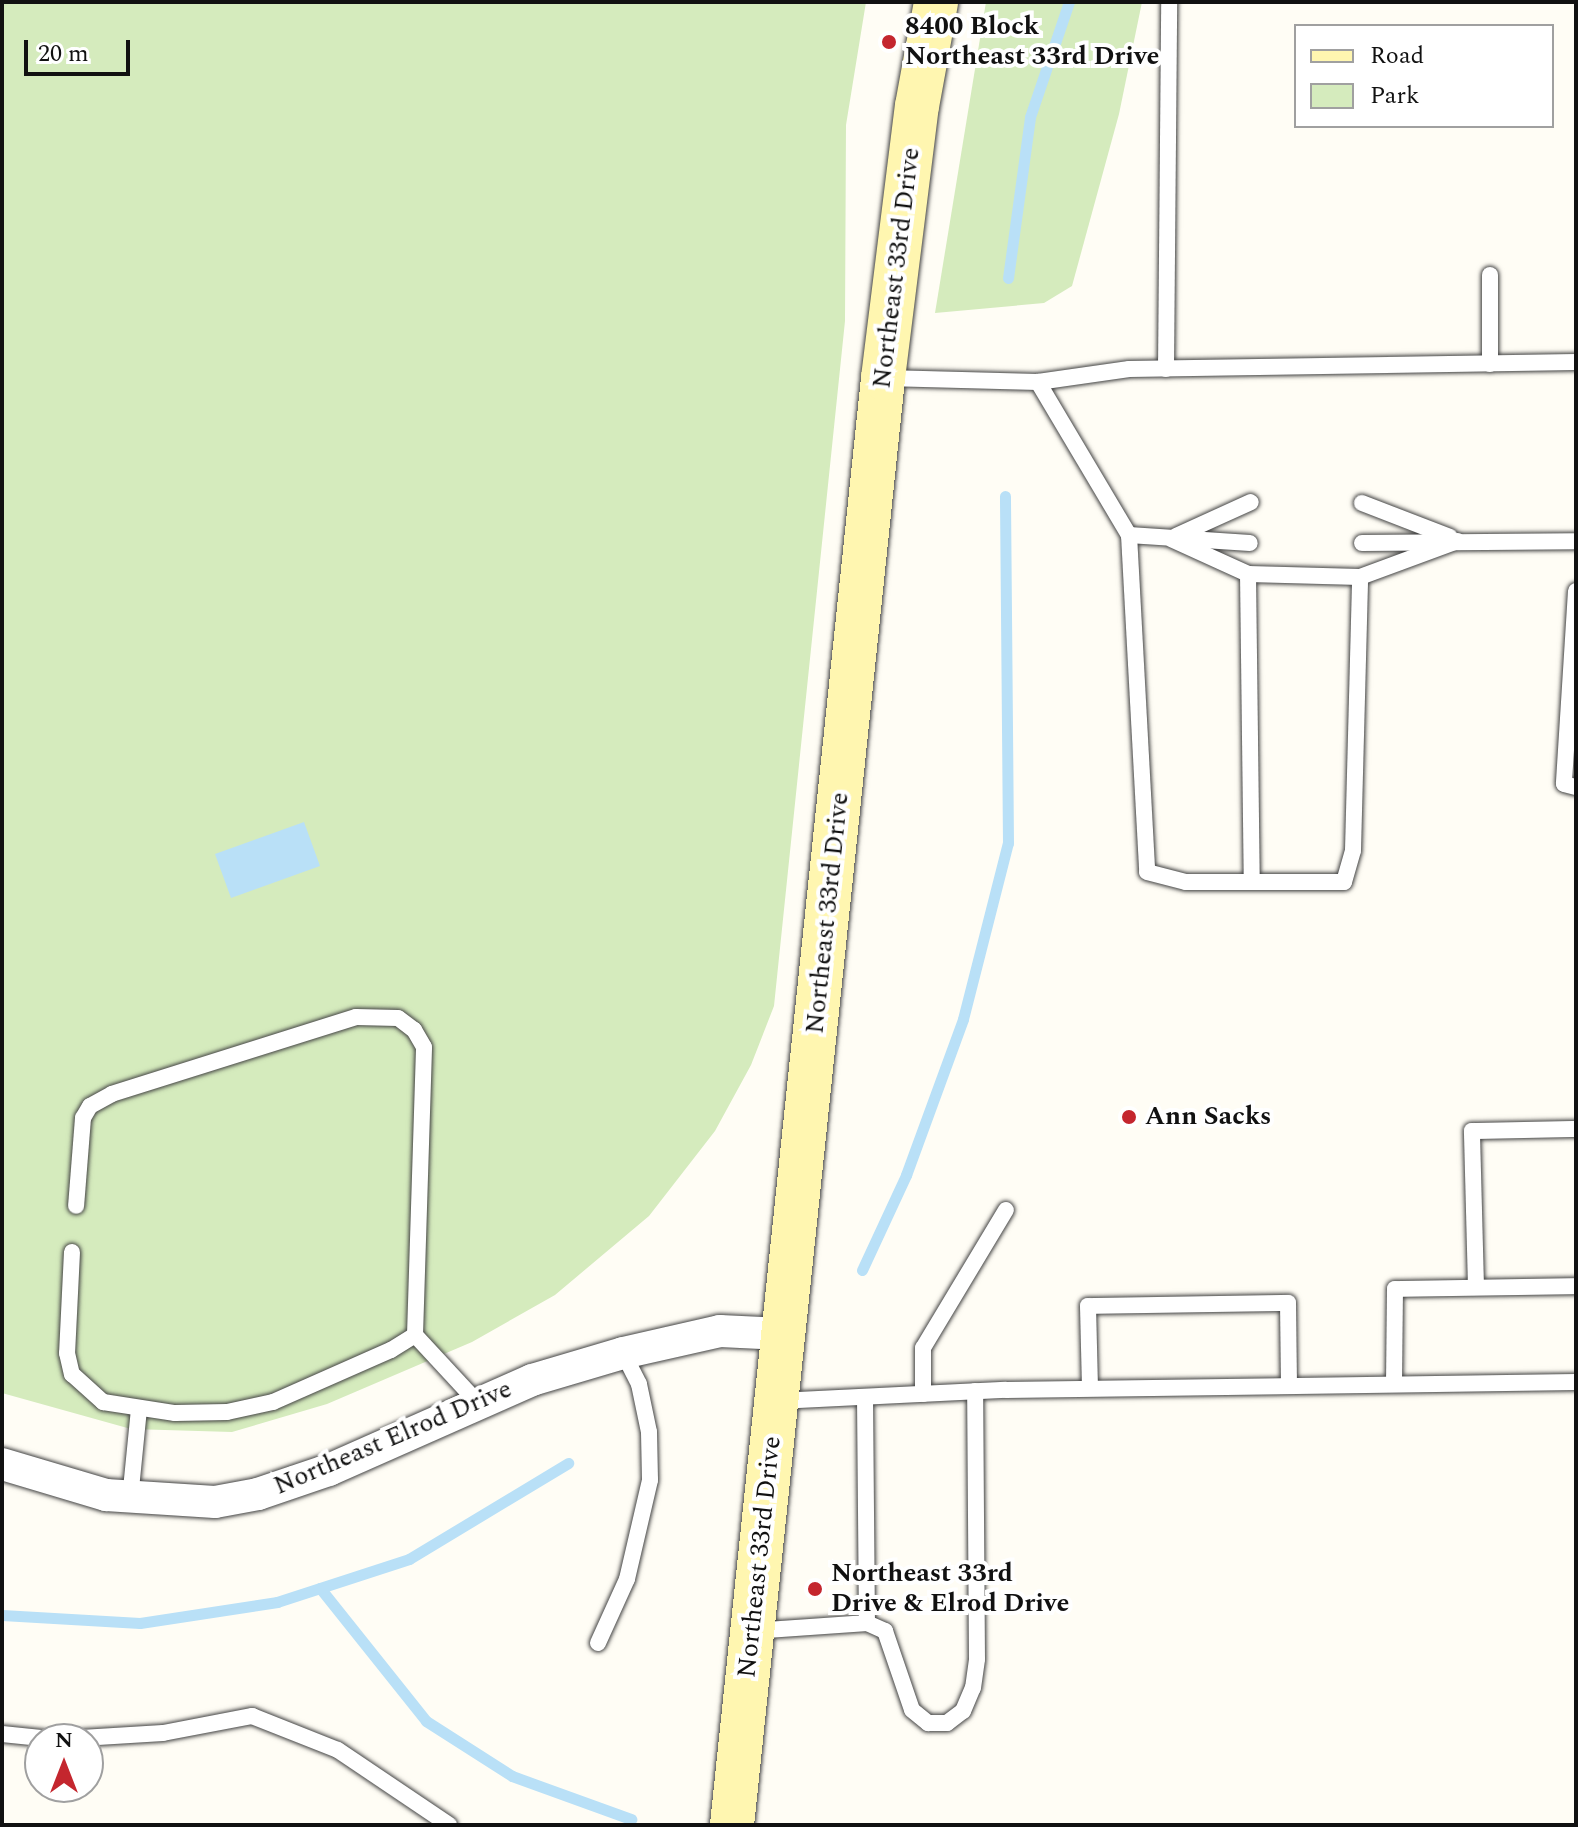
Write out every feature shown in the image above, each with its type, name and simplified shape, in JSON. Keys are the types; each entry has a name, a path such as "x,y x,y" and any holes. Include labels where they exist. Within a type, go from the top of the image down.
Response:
{"main road":[{"name":"Northeast 33rd Drive","path":"732,1825 883,378 917,106 936,2"}],"street":[{"name":"Northeast Elrod Drive","path":"2,1464 45,1481 130,1499 179,1504 258,1494 329,1470 478,1403 623,1353 720,1331 783,1334"}],"lane":[{"path":"1166,369 1169,2"},
{"path":"1490,275 1490,364"},
{"path":"883,378 1038,382 1166,369 1576,362"},
{"path":"1038,382 1129,535 1147,872 1186,882 1344,882 1353,850 1360,577"},
{"path":"1171,539 1251,502"},
{"path":"1362,503 1458,541"},
{"path":"1129,535 1250,543"},
{"path":"1171,539 1248,574 1360,577 1458,541"},
{"path":"1362,543 1576,541"},
{"path":"1248,574 1252,882"},
{"path":"1576,591 1564,784 1576,787"},
{"path":"76,1206 83,1118 90,1106 112,1094 326,1024 384,1014 398,1018 414,1030 424,1047 426,1074 415,1335 478,1403"},
{"path":"1476,1287 1472,1131 1576,1129"},
{"path":"923,1394 923,1348 1006,1210"},
{"path":"72,1252 66,1326 72,1374 103,1402 139,1409 227,1412 273,1402 415,1335"},
{"path":"1394,1384 1395,1289 1576,1286"},
{"path":"1090,1388 1088,1306 1257,1303 1288,1303 1289,1385"},
{"path":"598,1643 627,1579 650,1480 649,1432 639,1384 623,1353"},
{"path":"776,1401 1090,1388 1576,1382"},
{"path":"752,1631 867,1623 885,1631 912,1710 928,1723 947,1723 963,1711 973,1688 977,1659 975,1391"},
{"path":"865,1397 867,1623"},
{"path":"130,1499 139,1409"},
{"path":"104,1737 163,1733 252,1716 338,1750 449,1825"},
{"path":"2,1734 24,1736"}],"green space":[{"path":"2,2 866,2 846,125 845,321 774,1006 751,1065 715,1131 649,1216 555,1295 472,1342 327,1404 232,1432 131,1429 2,1393"},
{"path":"986,2 1142,2 1119,114 1072,286 1044,303 935,313"}],"water":[{"path":"304,822 320,866 231,898 215,854"}],"waterway":[{"path":"1008,278 1030,117 1069,2"},
{"path":"862,1270 906,1175 963,1019 1008,843 1005,496"},
{"path":"2,1615 140,1623 277,1602 409,1559 568,1463"},
{"path":"320,1588 426,1721 512,1776 631,1819"}],"place":[{"name":"8400 Block Northeast 33rd Drive","path":"889,42"},
{"name":"Ann Sacks","path":"1129,1117"},
{"name":"Northeast 33rd Drive & Elrod Drive","path":"815,1589"}]}
